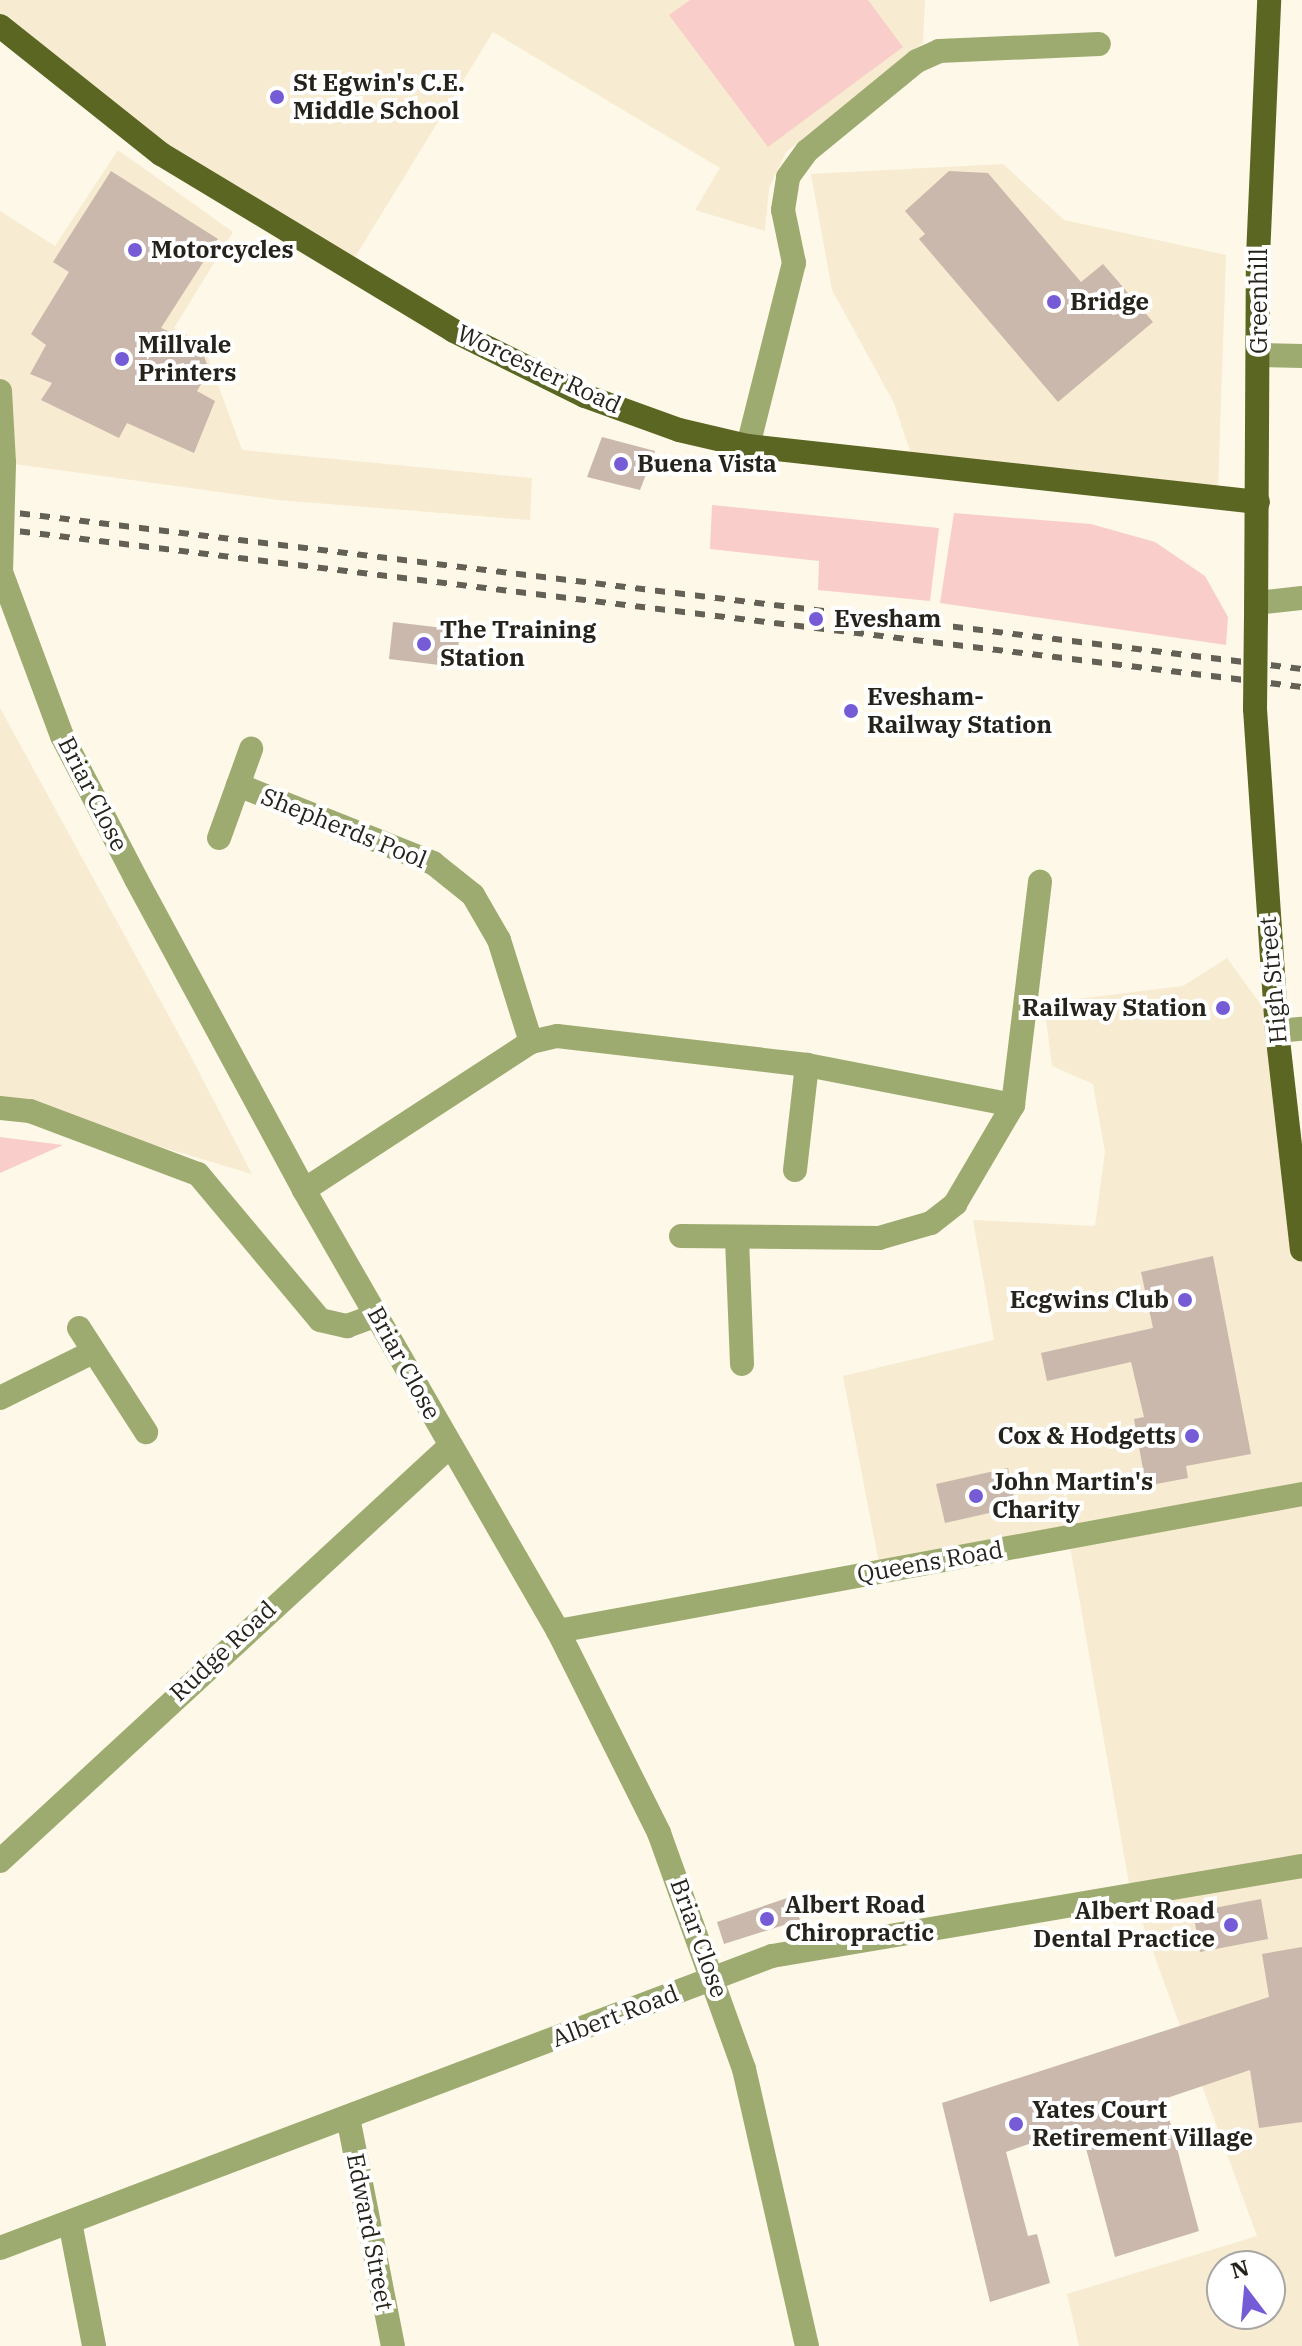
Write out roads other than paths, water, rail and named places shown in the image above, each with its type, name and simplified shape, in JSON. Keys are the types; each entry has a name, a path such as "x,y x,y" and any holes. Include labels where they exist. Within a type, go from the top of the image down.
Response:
{"main road":[{"name":"Greenhill","path":"1256,612 1259,355 1269,0"},
{"name":"Worcester Road","path":"0,26 161,154 454,331 585,396 679,430 748,446 1258,502"},
{"name":"High Street","path":"1256,612 1255,709 1277,1031 1302,1250"}],"street":[{"path":"748,446 794,263 783,210 788,177 807,151 917,61 939,51 1099,44"},
{"path":"1259,355 1302,356"},
{"name":"Briar Close","path":"0,391 4,462 1,572 62,736 304,1190 558,1631 659,1833 715,1976 773,2180 807,2346"},
{"path":"1256,612 1302,598"},
{"name":"Shepherds Pool","path":"219,838 251,749"},
{"name":"Shepherds Pool","path":"238,785 433,863 473,895 499,940 531,1042"},
{"path":"681,1236 737,1239 879,1238 931,1223 975,1179 1013,1105 1040,882"},
{"path":"1277,1031 1302,1029"},
{"path":"304,1190 531,1042 557,1036 807,1065 1013,1105"},
{"path":"795,1170 807,1065"},
{"path":"0,1108 30,1111 198,1174 320,1320 347,1326 378,1315"},
{"path":"737,1239 742,1364"},
{"path":"79,1328 91,1353 146,1432"},
{"path":"0,1398 91,1353"},
{"name":"Rudge Road","path":"0,1861 450,1446"},
{"name":"Queens Road","path":"558,1631 1302,1494"},
{"name":"Albert Road","path":"0,2248 715,1976 844,1939 1302,1866"},
{"name":"Edward Street","path":"348,2117 393,2346"},
{"path":"70,2222 94,2346"}],"railway":[{"path":"0,511 1302,669"},
{"path":"0,529 1302,687"}],"place":[{"name":"St Egwin's C.E. Middle School","path":"277,97"},
{"name":"Motorcycles","path":"135,250"},
{"name":"Bridge","path":"1054,302"},
{"name":"Millvale Printers","path":"122,359"},
{"name":"Buena Vista","path":"621,464"},
{"name":"Evesham","path":"816,619"},
{"name":"The Training Station","path":"424,644"},
{"name":"Evesham- Railway Station","path":"851,711"},
{"name":"Railway Station","path":"1223,1008"},
{"name":"Ecgwins Club","path":"1185,1300"},
{"name":"Cox & Hodgetts","path":"1192,1436"},
{"name":"John Martin's Charity","path":"976,1496"},
{"name":"Albert Road Chiropractic","path":"767,1919"},
{"name":"Albert Road Dental Practice","path":"1231,1925"},
{"name":"Yates Court Retirement Village","path":"1016,2124"}]}
